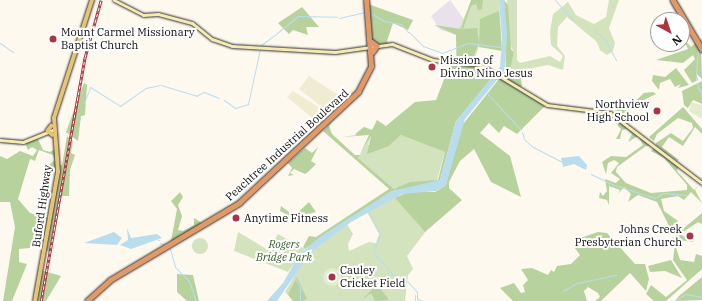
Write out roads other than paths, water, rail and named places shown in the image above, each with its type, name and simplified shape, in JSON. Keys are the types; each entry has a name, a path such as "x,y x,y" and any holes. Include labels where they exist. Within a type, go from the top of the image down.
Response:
{"highway":[{"name":"Peachtree Industrial Boulevard","path":"90,301 112,282 245,202 367,84 373,67 367,0"},
{"path":"674,0 702,47"},
{"name":"Peachtree Industrial Boulevard","path":"87,301 110,280 239,203 334,116"}],"main road":[{"name":"Buford Highway","path":"36,301 58,176 53,125 70,59 92,0"},
{"path":"114,0 143,15 158,14 192,23 212,39 232,46 335,52 372,46 402,46 432,60 472,63 494,72 547,105 602,110 617,117 702,183"},
{"path":"589,109 598,111"},
{"path":"0,140 23,142 48,131 53,125"},
{"path":"48,131 53,132"}],"water":[{"path":"499,0 504,0 507,32 505,70 465,119 446,185 436,191 402,194 351,222 310,253 277,301 267,301 283,283 299,255 321,236 392,191 440,180 456,121 500,67 502,40"},
{"path":"579,156 587,165 586,170 574,164 563,167 561,158"},
{"path":"127,228 131,238 157,234 162,238 131,249 120,245 128,240"},
{"path":"114,232 122,238 117,245 84,243"}],"waterway":[{"path":"555,0 573,20"},
{"path":"339,18 365,12"},
{"path":"372,14 384,21 401,24 408,32"},
{"path":"277,33 298,16 337,17"},
{"path":"594,29 606,41"},
{"path":"409,32 423,46 442,53 468,43 502,47"},
{"path":"261,45 276,34"},
{"path":"606,42 616,60"},
{"path":"0,43 13,52"},
{"path":"696,80 698,46"},
{"path":"224,100 235,108 248,104 260,49"},
{"path":"697,84 702,96"},
{"path":"84,103 90,87 120,106 146,88 160,85"},
{"path":"161,85 196,96 204,92 219,98"},
{"path":"485,91 521,130"},
{"path":"522,132 524,139 533,147 562,162"},
{"path":"591,174 614,185 655,198 663,193 688,195"},
{"path":"369,212 380,235 373,252 394,276 408,282 417,292 417,299 424,301"},
{"path":"160,243 165,245"},
{"path":"170,249 175,266"},
{"path":"175,267 189,281 196,301"},
{"path":"563,291 577,283 616,275"},
{"path":"294,276 300,287 300,301"},
{"path":"675,301 685,294 702,297"},
{"path":"415,295 415,301"}],"railway":[{"path":"41,301 85,57 101,0"}],"place":[{"name":"Mount Carmel Missionary Baptist Church","path":"53,39"},
{"name":"Mission of Divino Nino Jesus","path":"432,67"},
{"name":"Northview High School","path":"657,111"},
{"name":"Anytime Fitness","path":"236,218"},
{"name":"Johns Creek Presbyterian Church","path":"690,236"},
{"name":"Cauley Cricket Field","path":"332,277"}],"park label":[{"name":"Rogers Bridge Park","path":"284,251"}]}
